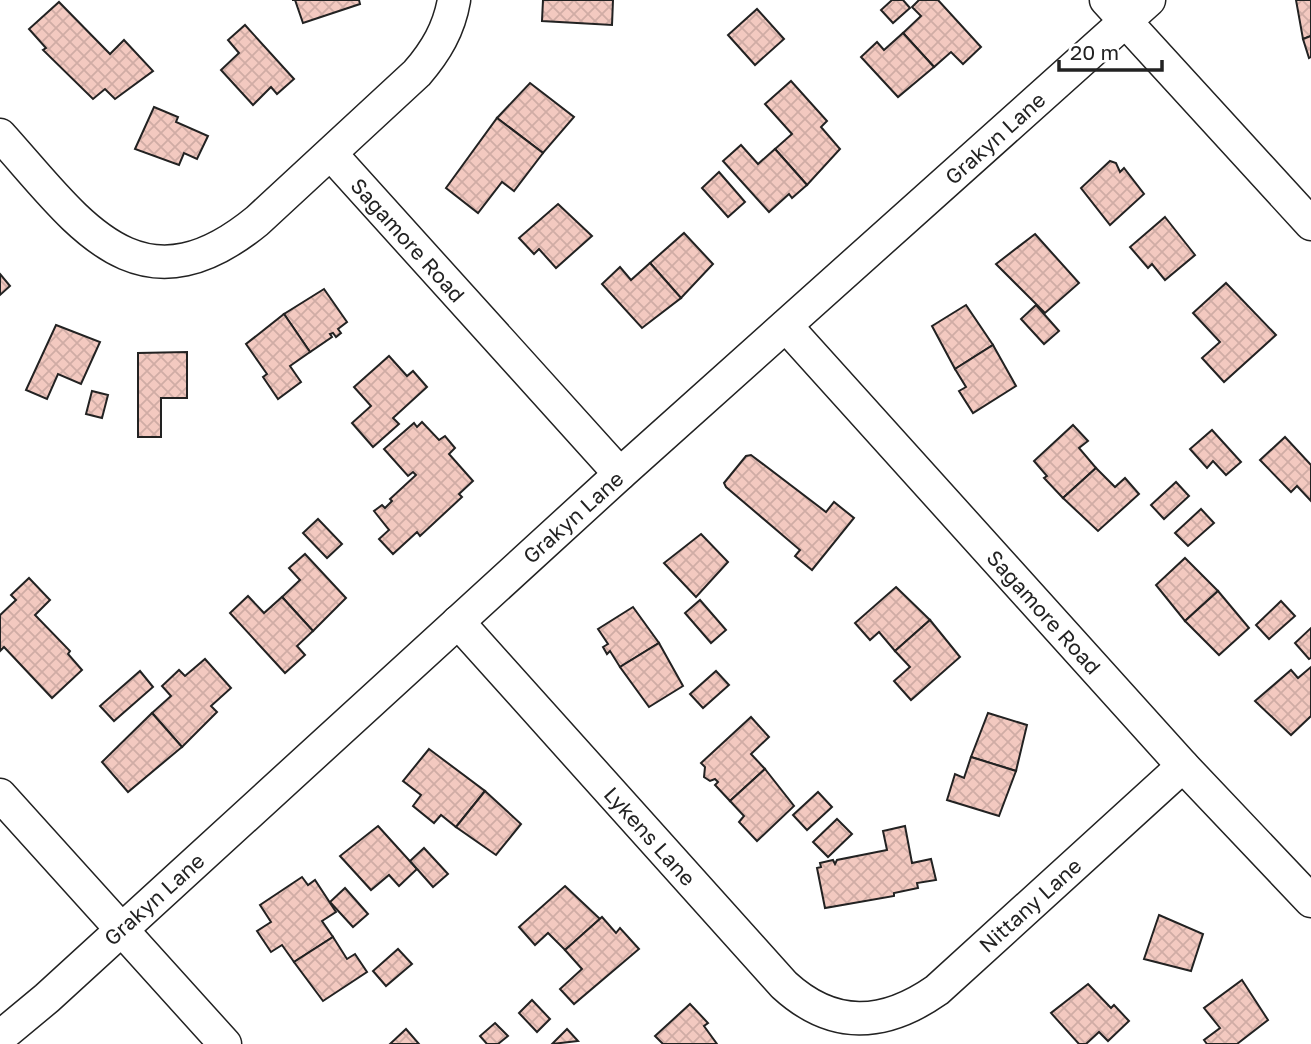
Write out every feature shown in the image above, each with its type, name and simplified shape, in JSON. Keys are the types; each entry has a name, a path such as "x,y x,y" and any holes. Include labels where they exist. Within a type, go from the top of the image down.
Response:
{"street":[{"path":"0,135 98,240 132,257 155,260 199,257 228,242 331,154 417,73 436,52 448,26 454,0"},
{"name":"Grakyn Lane","path":"0,1037 620,474 786,327 1115,11 1149,0"},
{"path":"1115,11 1311,224"},
{"name":"Sagamore Road","path":"331,154 620,474"},
{"name":"Sagamore Road","path":"786,327 1308,903"},
{"name":"Lykens Lane","path":"458,622 784,985 811,1007 844,1017 863,1018"},
{"name":"Nittany Lane","path":"863,1018 901,1011 937,990 1183,766"},
{"path":"0,795 225,1044"}],"building":[{"path":"295,0 359,0 360,4 303,23"},
{"path":"543,0 613,0 612,25 542,21"},
{"path":"892,0 903,0 910,8 893,23 881,10"},
{"path":"919,0 938,0 981,47 963,64 951,52 934,67 903,33 921,16 912,7"},
{"path":"1296,0 1311,0 1311,36 1303,39"},
{"path":"59,2 110,54 124,40 153,71 115,99 105,89 93,99 43,50 46,48 29,29"},
{"path":"757,9 784,39 755,65 728,35"},
{"path":"245,25 294,79 277,94 271,87 253,105 221,70 239,53 228,40"},
{"path":"903,33 934,67 898,97 861,57 877,42 884,50"},
{"path":"1311,36 1311,57 1309,58 1303,39"},
{"path":"791,81 827,121 821,127 840,149 807,185 775,149 792,134 765,104"},
{"path":"530,83 574,117 543,153 497,118"},
{"path":"154,107 178,117 176,122 208,136 197,159 184,153 179,165 135,149"},
{"path":"497,118 543,153 514,191 502,182 478,213 446,188"},
{"path":"741,145 758,164 775,149 807,185 792,198 789,194 769,212 723,161"},
{"path":"1110,161 1116,163 1120,172 1124,168 1144,194 1110,225 1081,188"},
{"path":"719,172 745,202 728,217 702,188"},
{"path":"558,204 592,236 556,268 539,249 534,254 519,238"},
{"path":"1165,217 1195,255 1165,280 1152,264 1148,268 1130,247"},
{"path":"684,233 713,264 681,298 650,263"},
{"path":"1035,234 1079,283 1045,313 996,264"},
{"path":"650,263 681,298 642,328 602,284 620,267 631,280"},
{"path":"0,274 10,286 0,295"},
{"path":"1226,283 1276,335 1224,382 1202,358 1220,342 1193,313"},
{"path":"324,289 347,322 338,329 341,333 336,337 333,333 330,334 332,337 310,352 284,314"},
{"path":"966,305 993,345 955,369 932,326"},
{"path":"1036,305 1059,331 1044,344 1021,319"},
{"path":"284,314 310,352 290,366 301,382 278,399 263,377 267,374 246,344"},
{"path":"56,325 100,342 81,384 58,374 47,399 26,390"},
{"path":"993,345 1016,386 973,413 959,391 966,387 955,369"},
{"path":"187,352 187,398 161,398 161,437 138,437 138,353"},
{"path":"389,356 407,376 413,371 427,387 393,418 399,424 373,447 352,423 371,406 354,387"},
{"path":"92,391 108,395 102,418 86,414"},
{"path":"422,422 439,440 445,436 455,448 449,454 473,481 459,494 462,497 420,536 417,532 393,554 379,539 389,530 374,511 382,505 385,508 392,501 390,499 416,475 413,472 408,476 384,449 414,423 417,427"},
{"path":"1073,425 1088,441 1079,448 1096,468 1063,498 1044,478 1047,476 1034,461"},
{"path":"1212,430 1241,462 1226,475 1213,461 1207,468 1190,449"},
{"path":"1285,437 1311,465 1311,501 1297,486 1291,492 1260,460"},
{"path":"751,455 826,512 834,502 854,518 812,570 795,556 800,550 726,487 724,483 746,456"},
{"path":"1096,468 1115,487 1125,478 1139,494 1098,531 1063,498"},
{"path":"1176,482 1189,496 1164,519 1151,505"},
{"path":"1201,509 1214,523 1188,546 1175,533"},
{"path":"318,519 342,544 327,558 303,533"},
{"path":"701,534 728,562 696,597 664,563"},
{"path":"305,554 346,598 313,631 282,597 300,580 289,568"},
{"path":"1185,558 1218,591 1185,621 1156,585"},
{"path":"29,578 50,600 35,615 70,651 68,654 82,670 52,698 4,647 0,651 0,615 16,600 11,595"},
{"path":"896,587 930,620 895,651 879,632 870,640 855,623"},
{"path":"1218,591 1249,628 1219,655 1185,621"},
{"path":"248,596 264,613 282,597 313,631 297,646 305,655 285,673 230,613"},
{"path":"700,600 726,630 711,643 685,613"},
{"path":"1281,601 1295,616 1269,639 1256,625"},
{"path":"633,607 659,643 620,667 610,651 607,654 603,647 608,644 598,629"},
{"path":"930,620 960,657 911,700 894,681 910,667 895,651"},
{"path":"1311,628 1311,658 1309,659 1295,643"},
{"path":"659,643 683,686 649,707 620,667"},
{"path":"205,659 231,688 211,706 217,712 182,747 152,713 171,696 162,686 179,670 185,676"},
{"path":"1311,667 1311,716 1291,735 1255,701 1291,670 1298,678"},
{"path":"140,671 153,687 114,721 100,706"},
{"path":"716,671 729,685 703,708 690,694"},
{"path":"152,713 182,747 128,792 102,762"},
{"path":"988,713 1027,725 1016,771 971,757"},
{"path":"751,717 769,737 751,754 765,769 730,801 715,785 718,782 715,779 710,781 704,777 705,767 701,763"},
{"path":"429,749 485,791 456,827 441,815 434,823 413,806 421,795 403,781"},
{"path":"971,757 1016,771 999,816 947,800 955,774 964,778"},
{"path":"765,769 794,806 757,841 739,822 744,816 730,801"},
{"path":"485,791 521,824 496,855 456,827"},
{"path":"818,792 832,807 807,830 793,815"},
{"path":"837,819 852,834 828,857 813,842"},
{"path":"378,826 417,869 399,886 389,875 371,890 340,856"},
{"path":"905,826 912,863 931,859 936,880 917,883 918,888 894,893 894,896 825,908 817,868 821,867 820,863 833,860 835,864 837,860 887,850 883,831"},
{"path":"424,848 448,874 433,887 410,861"},
{"path":"302,877 308,885 315,880 336,912 322,921 333,937 294,962 282,945 271,952 257,931 271,922 260,905"},
{"path":"565,886 600,919 565,950 548,933 535,945 519,927"},
{"path":"345,888 368,914 353,927 330,902"},
{"path":"1159,915 1203,934 1191,971 1144,959"},
{"path":"602,917 616,933 620,928 639,949 574,1004 560,989 582,969 565,950"},
{"path":"333,937 347,959 355,954 367,972 323,1001 294,962"},
{"path":"398,949 412,964 386,986 373,971"},
{"path":"1242,980 1268,1020 1237,1044 1207,1044 1204,1040 1220,1028 1204,1008"},
{"path":"1088,984 1111,1008 1114,1005 1129,1021 1108,1041 1099,1032 1086,1044 1079,1044 1051,1013"},
{"path":"532,1000 550,1019 537,1032 519,1013"},
{"path":"690,1004 708,1023 704,1026 717,1044 663,1044 655,1036"},
{"path":"495,1023 508,1036 498,1044 487,1044 480,1036"},
{"path":"406,1029 419,1044 390,1044"},
{"path":"567,1029 578,1041 552,1044"}]}
